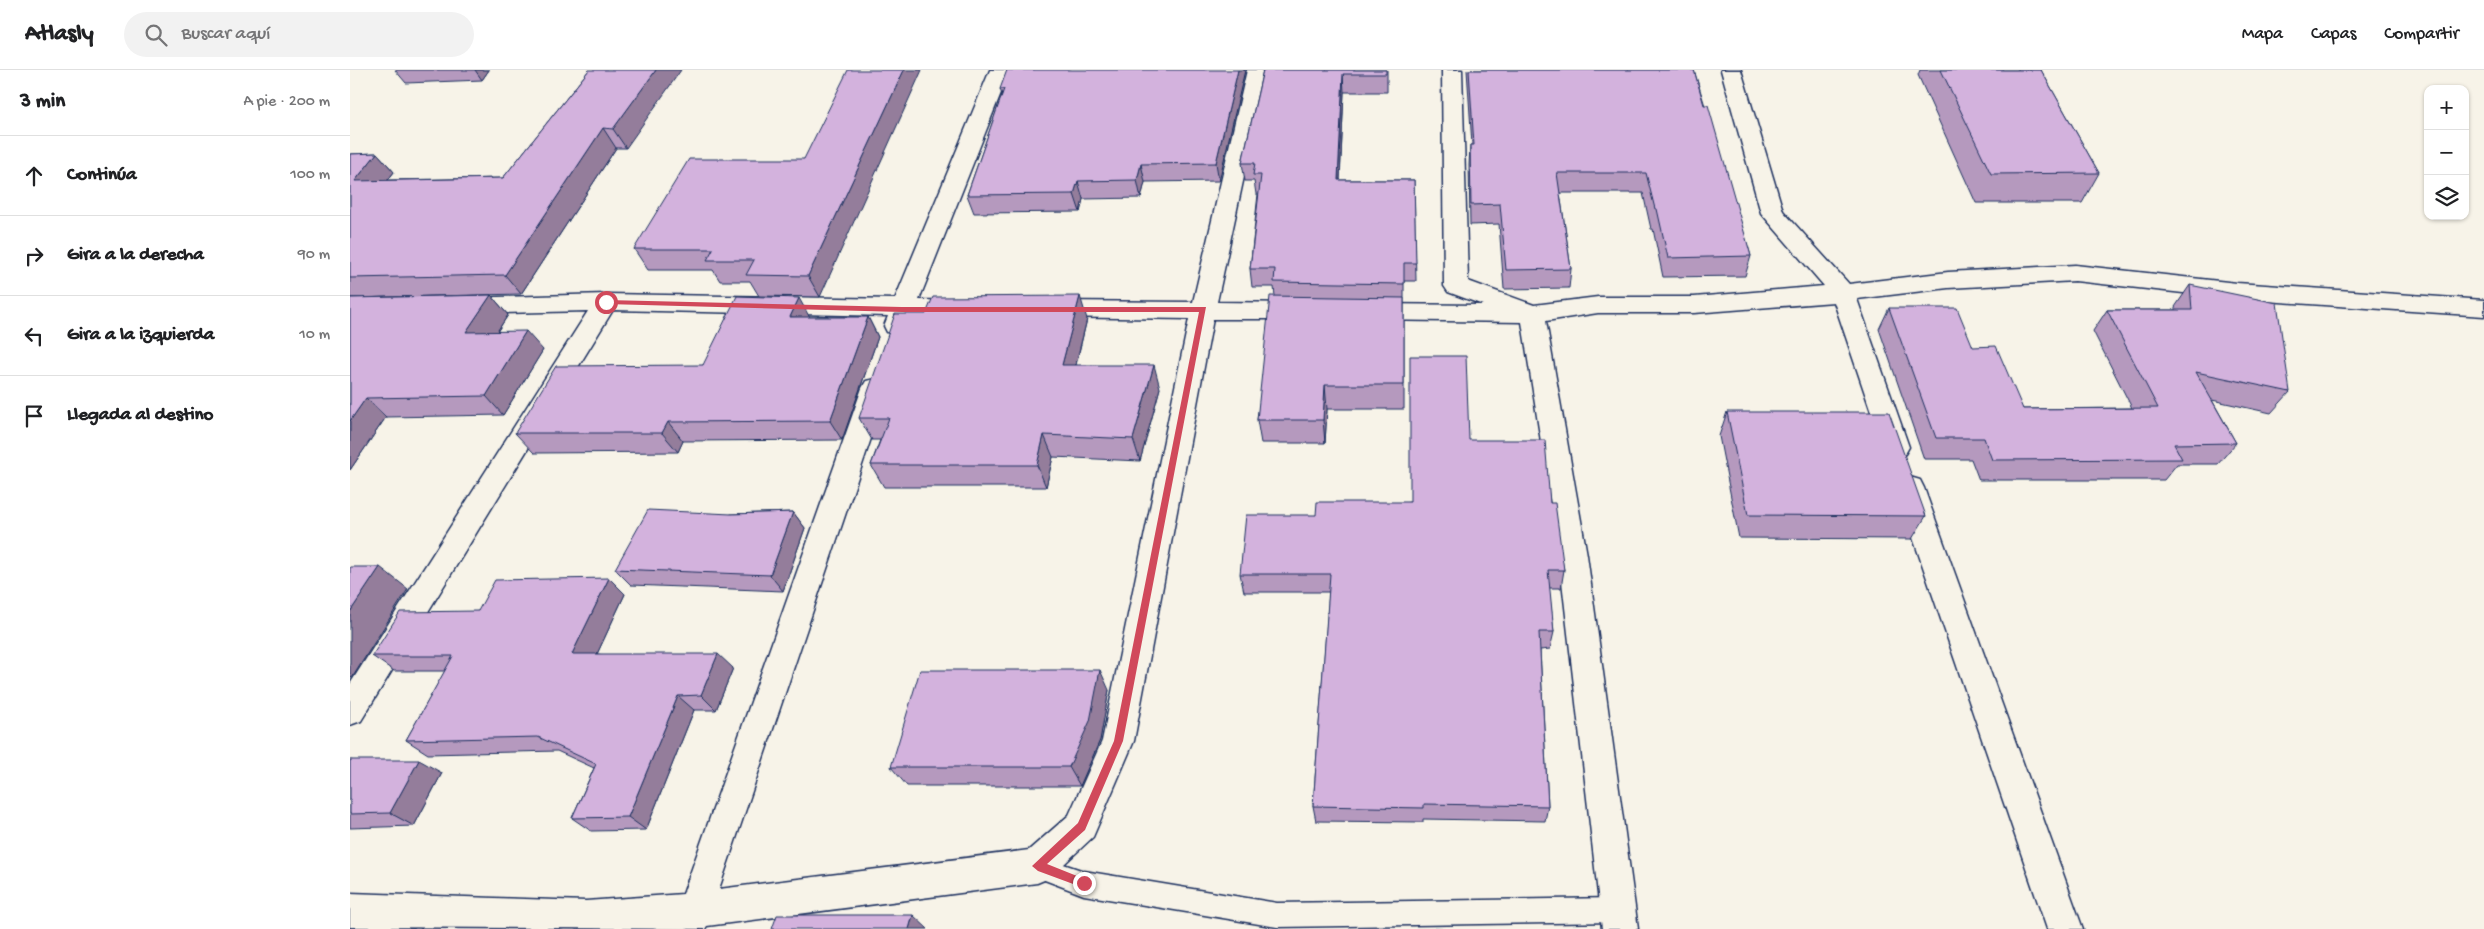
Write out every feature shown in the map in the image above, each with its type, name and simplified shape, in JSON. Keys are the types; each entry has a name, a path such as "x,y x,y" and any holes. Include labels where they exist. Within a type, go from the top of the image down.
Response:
{"street":[{"path":"691,920 885,356 1000,70"},
{"path":"350,910 586,919 691,920 1038,866 1081,826 1118,741 1203,309 1257,70"},
{"path":"1452,70 1456,286 1533,314"},
{"path":"1732,70 1772,213 1843,294 2065,929"},
{"path":"1028,309 1203,309 1533,314 1598,305 1694,305 1843,294 1948,280 2075,273 2237,291 2484,308"},
{"path":"350,711 606,302"},
{"path":"439,306 606,302 902,310 989,310"},
{"path":"1533,314 1573,555 1618,920"}],"lane":[{"path":"1038,866 1084,883 1277,915 1618,920"}],"building":[{"path":"589,70 656,70 613,129 603,128 505,275 350,278 350,154 377,153 355,181 503,178"},
{"path":"848,70 904,70 808,276 746,275 754,260 707,260 713,249 634,249 689,159 804,159"},
{"path":"1007,70 1238,70 1216,163 1141,164 1137,180 1078,181 1074,194 967,195 1004,89 1000,89"},
{"path":"1263,70 1386,70 1386,74 1343,74 1338,180 1414,180 1416,263 1404,263 1404,284 1274,282 1275,269 1250,269 1261,175 1253,175 1255,163 1242,163"},
{"path":"1469,70 1694,70 1704,105 1708,105 1751,256 1668,258 1657,209 1655,209 1646,173 1557,173 1571,269 1506,270 1500,204 1471,205 1470,145 1474,145"},
{"path":"1941,70 2041,70 2099,173 1991,174"},
{"path":"2190,285 2277,303 2290,392 2196,372 2236,443 2174,444 2182,459 1992,460 1984,438 1936,438 1889,308 1957,308 1973,347 1996,346 2023,409 2158,408 2107,310 2192,310"},
{"path":"491,295 466,332 526,331 486,396 366,398 350,421 350,298"},
{"path":"737,296 799,298 790,317 868,317 830,421 668,422 662,433 515,433 556,366 703,365"},
{"path":"1080,296 1062,365 1154,365 1133,439 1044,435 1037,465 871,465 889,418 859,418 895,314 926,314 933,297"},
{"path":"1270,296 1404,298 1404,385 1325,385 1323,420 1257,420"},
{"path":"1410,356 1466,356 1469,440 1545,440 1550,503 1555,503 1564,570 1548,570 1554,632 1539,632 1548,806 1424,804 1424,808 1313,806 1330,574 1240,574 1246,515 1316,515 1317,502 1410,502"},
{"path":"1727,412 1889,412 1926,516 1748,515"},
{"path":"648,510 731,514 793,512 770,575 615,569"},
{"path":"350,567 380,567 350,612"},
{"path":"609,578 572,654 718,654 701,695 678,696 628,817 572,818 596,764 538,737 406,740 453,656 372,656 400,612 478,611 495,580"},
{"path":"920,670 1100,670 1090,721 1069,767 891,767"},
{"path":"350,760 419,760 390,813 350,814"},
{"path":"777,915 913,915 909,929 772,929"}],"route":[{"path":"606,302 902,310 1203,309 1145,612 1118,741 1081,826 1038,866 1084,883"}]}
